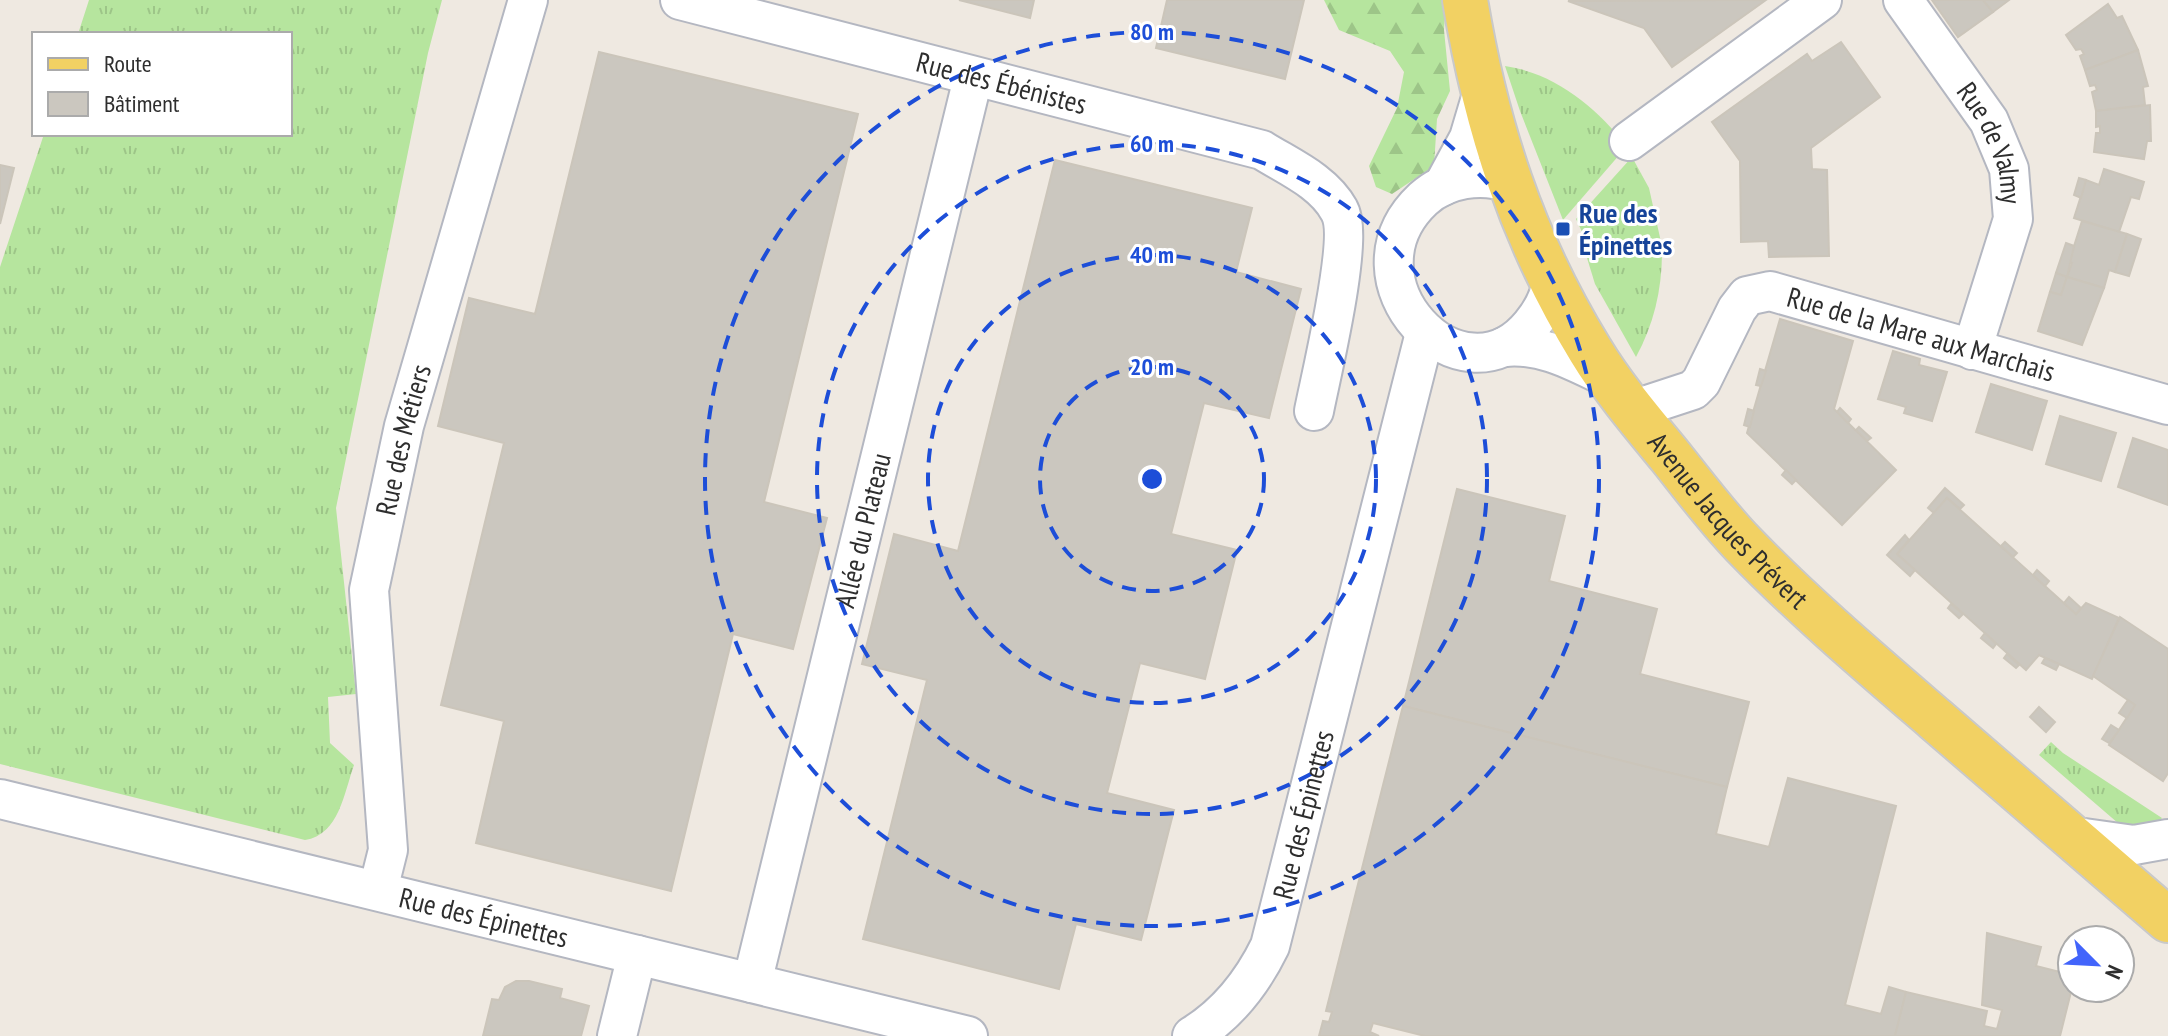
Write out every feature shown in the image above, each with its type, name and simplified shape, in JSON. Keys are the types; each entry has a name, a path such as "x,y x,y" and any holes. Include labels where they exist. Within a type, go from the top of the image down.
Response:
{"main road":[{"name":"Avenue Jacques Prévert","path":"1465,0 1483,91 1510,183 1552,282 1590,351 1621,394 1714,512 1773,574 1860,654 2168,920"}],"street":[{"name":"Rue des Métiers","path":"378,890 388,850 369,590 404,426 528,0"},
{"name":"Rue des Ébénistes","path":"680,0 973,78 1262,150 1318,185 1342,214 1342,251 1338,291 1314,411"},
{"path":"1629,141 1822,0"},
{"name":"Rue de Valmy","path":"1903,0 1989,121 2009,169 2013,219 1972,350"},
{"name":"Allée du Plateau","path":"752,983 973,78"},
{"path":"1443,186 1469,138 1483,91"},
{"path":"1510,183 1481,178 1462,180 1426,196 1402,227 1393,265 1395,284 1402,302 1412,320 1442,344 1480,352 1518,345 1547,351 1621,394"},
{"path":"1504,347 1521,337 1534,322 1549,296 1552,282"},
{"name":"Rue de la Mare aux Marchais","path":"1621,394 1693,390 1701,382 1737,309 1747,296 1770,291 2168,405"},
{"name":"Rue des Épinettes","path":"1199,1034 1230,1006 1256,974 1270,946 1425,333"},
{"name":"Rue des Épinettes","path":"0,799 752,983 927,1031 968,1036"},
{"path":"2070,836 2151,842 2168,819"},
{"path":"617,1036 637,955"}],"green space":[{"path":"89,0 442,0 428,53 336,508 356,694 328,697 330,743 354,765 333,821 326,830 305,840 0,764 0,267 43,136 292,136 292,32 79,32"},
{"path":"1324,0 1446,0 1444,30 1450,91 1437,119 1434,166 1392,194 1376,187 1369,166 1397,108 1404,72 1390,51 1339,30"},
{"path":"1505,66 1542,76 1574,94 1602,118 1627,146 1563,220 1520,111"},
{"path":"1632,157 1649,188 1661,242 1590,249 1576,219"},
{"path":"1662,252 1656,306 1636,357 1595,284 1587,258"},
{"path":"2051,742 2162,818 2155,826 2133,836 2039,755"}],"building":[{"path":"959,0 1034,0 1030,18"},
{"path":"1167,0 1304,0 1285,79 1156,48"},
{"path":"1766,0 1672,67 1644,28 1568,1"},
{"path":"1932,0 1983,0 1993,12 1958,37"},
{"path":"1983,0 2009,0 1993,12"},
{"path":"2108,4 2117,18 2122,16 2138,50 2085,70 2080,56 2084,54 2081,49 2076,50 2066,35"},
{"path":"1841,42 1880,97 1811,148 1812,169 1827,170 1829,256 1769,257 1768,241 1741,242 1740,161 1712,122 1807,54 1812,61"},
{"path":"2138,50 2148,86 2143,87 2145,105 2096,111 2092,92 2097,90 2095,85 2090,86 2085,70"},
{"path":"599,52 858,114 764,502 827,518 793,649 733,634 671,891 476,843 504,721 441,705 504,443 438,426 469,298 535,314"},
{"path":"2150,105 2151,141 2147,141 2144,159 2094,152 2096,133 2100,133 2100,126 2096,127 2096,111"},
{"path":"1055,160 1252,208 1236,272 1301,289 1269,418 1204,403 1171,534 1237,550 1205,679 1140,663 1107,793 1174,810 1141,940 1076,924 1059,989 863,939 927,680 862,664 894,534 958,551"},
{"path":"0,165 14,168 0,224"},
{"path":"2104,169 2144,182 2139,199 2131,197 2119,232 2074,218 2086,180 2099,185"},
{"path":"2079,178 2086,180 2081,198 2074,195"},
{"path":"2082,221 2127,234 2115,272 2109,270 2104,288 2067,277"},
{"path":"2127,234 2141,239 2129,276 2115,272"},
{"path":"2066,243 2074,246 2067,277 2056,273"},
{"path":"2056,273 2067,277 2061,295 2050,292"},
{"path":"2067,277 2104,288 2082,345 2038,331 2050,292 2061,295"},
{"path":"1780,319 1853,341 1834,409 1896,470 1842,525 1747,433"},
{"path":"1893,351 1920,359 1919,365 1947,372 1932,421 1904,413 1906,407 1878,399"},
{"path":"1760,369 1766,371 1761,386 1756,385"},
{"path":"1991,384 2047,401 2032,450 1976,432"},
{"path":"1840,408 1851,419 1848,423 1837,412"},
{"path":"1748,409 1754,411 1750,427 1744,425"},
{"path":"2060,416 2116,433 2101,481 2046,464"},
{"path":"1859,427 1871,438 1867,441 1856,430"},
{"path":"2133,438 2168,450 2168,505 2118,487"},
{"path":"1786,470 1796,480 1792,484 1782,475"},
{"path":"1945,488 1964,505 1960,509 1947,498 1934,513 1928,508"},
{"path":"1457,489 1565,516 1549,581 1657,609 1640,674 1749,702 1727,787 1403,706"},
{"path":"1947,498 2076,614 2086,603 2119,618 2092,679 2039,655 2026,670 1897,554"},
{"path":"1905,535 1909,540 1897,554 1915,570 1910,576 1887,555"},
{"path":"2005,542 2017,553 2013,557 2001,546"},
{"path":"2037,570 2049,581 2045,586 2033,575"},
{"path":"2069,597 2081,608 2076,614 2064,603"},
{"path":"1951,604 1963,614 1959,618 1948,608"},
{"path":"2120,617 2168,649 2168,773 2163,781 2109,745 2135,705 2093,676"},
{"path":"1985,633 1996,644 1993,648 1981,638"},
{"path":"2007,654 2019,665 2016,668 2004,658"},
{"path":"2045,658 2059,664 2056,670 2042,663"},
{"path":"2128,700 2135,705 2127,718 2119,713"},
{"path":"1403,706 1727,787 1716,834 1769,847 1788,778 1896,806 1845,1005 1881,1014 1889,987 1906,992 1895,1036 1425,1036 1373,1023 1370,1032 1379,1036 1319,1036 1323,1021 1329,1022 1332,1012 1326,1011"},
{"path":"2039,707 2055,722 2046,732 2030,717"},
{"path":"2111,725 2119,730 2109,743 2102,739"},
{"path":"1987,933 2041,947 2036,966 2056,971 2056,1004 2068,1004 2060,1036 1895,1036 1906,992 1987,1011 1984,1026 1997,1029 2002,1010 1982,1005"},
{"path":"516,981 562,989 560,998 589,1006 581,1036 483,1036 492,999 499,1000 505,987"}],"place":[{"name":"Rue des Épinettes","path":"1563,229"}]}
